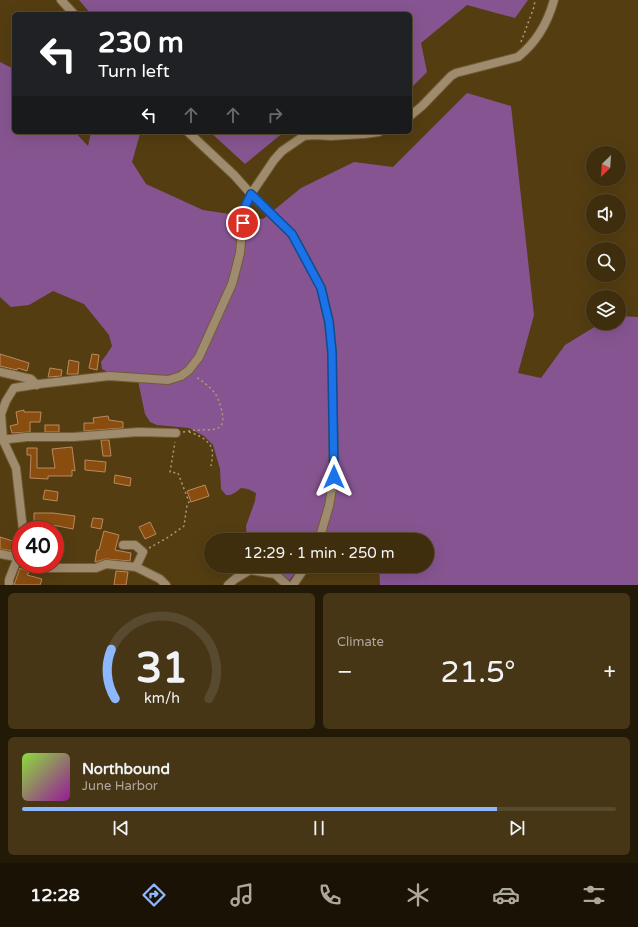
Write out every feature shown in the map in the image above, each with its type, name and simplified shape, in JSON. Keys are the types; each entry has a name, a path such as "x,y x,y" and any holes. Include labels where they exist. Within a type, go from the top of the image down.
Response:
{"street":[{"path":"61,0 72,12"},
{"path":"412,114 451,76 456,73 518,57 543,29 554,0"},
{"path":"190,134 234,175 292,234 321,288 329,322 332,352 334,477 329,506 321,533"},
{"path":"22,521 16,468 1,440 1,414 6,400 14,388 109,376 168,380 181,376 189,370 198,357 232,284 240,253 244,209 251,194 274,160 282,151 304,136 360,134"},
{"path":"0,372 31,379 37,385"},
{"path":"1,440 27,437 73,437 138,432 176,433"},
{"path":"123,545 135,545 142,552 136,567"},
{"path":"0,554 12,556"},
{"path":"64,568 96,568 106,564 136,567 160,579 166,585"},
{"path":"228,585 250,570 275,574 287,585"},
{"path":"9,585 9,580 12,573"},
{"path":"293,585 301,573"}],"path":[{"path":"513,59 524,36 535,0"},
{"path":"189,370 214,392 218,399 224,420 220,427 213,430 187,432 200,437 208,443 212,449 211,466"},
{"path":"142,552 167,538 184,526 187,505 189,502 178,473 170,472 176,433"}],"shaded area":[{"path":"79,0 528,0 515,18 467,5 421,43 427,72 412,87 412,12 89,12"},
{"path":"0,62 12,68 12,134 77,134 88,146 91,134 140,134 132,162 146,184 203,210 263,219 301,188 354,162 393,167 467,93 511,106 534,315 518,373 541,378 565,345 590,330 626,330 626,316 638,317 638,585 380,585 379,573 434,573 434,533 246,533 246,526 255,501 256,493 248,489 241,488 232,494 226,495 221,489 220,469 213,445 204,436 189,428 157,425 150,422 145,414 138,381 110,373 102,369 101,362 112,346 109,335 84,304 53,291 29,305 11,307 0,297"},
{"path":"212,134 282,134 245,164"},
{"path":"272,573 295,573 285,584"}],"building":[{"path":"0,354 29,363 27,371 18,368 17,370 0,366"},
{"path":"92,354 99,355 97,370 89,368"},
{"path":"69,360 79,362 78,374 67,374"},
{"path":"50,368 62,370 61,376 48,377"},
{"path":"24,410 24,412 41,412 40,422 30,422 30,432 12,433 10,426 18,424 16,412"},
{"path":"108,416 109,420 123,422 123,428 84,431 84,423 94,423 93,418"},
{"path":"45,425 59,425 59,432 45,432"},
{"path":"101,440 109,440 111,456 103,456"},
{"path":"72,447 75,471 72,470 72,476 48,476 48,479 30,478 31,455 27,455 27,448 37,448 37,468 55,468 52,449"},
{"path":"85,460 106,462 105,472 85,470"},
{"path":"115,475 131,478 130,486 114,483"},
{"path":"205,485 209,496 191,502 187,491"},
{"path":"45,490 58,492 57,501 43,499"},
{"path":"34,513 53,513 75,516 73,529 64,527 64,521 34,521"},
{"path":"93,518 103,519 101,529 91,527"},
{"path":"150,522 156,534 145,539 139,527"},
{"path":"104,531 119,535 115,550 131,553 130,561 106,559 95,562 97,550 99,550"},
{"path":"0,537 12,541 12,551 0,549"},
{"path":"116,571 128,572 126,585 114,585"},
{"path":"18,573 28,573 27,575 42,579 40,585 14,585"}],"route":[{"path":"243,223 244,209 251,194 292,234 321,288 329,322 332,352 334,477"}]}
